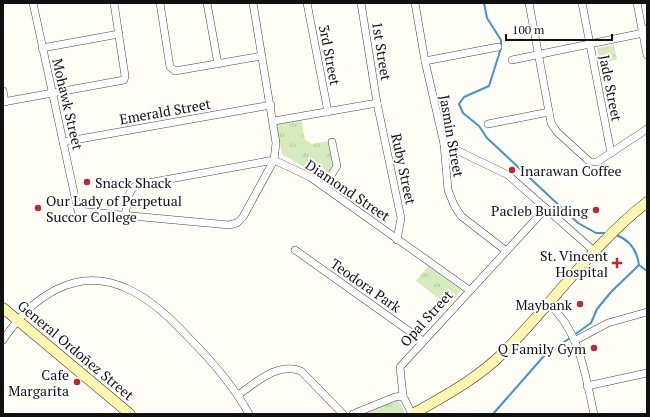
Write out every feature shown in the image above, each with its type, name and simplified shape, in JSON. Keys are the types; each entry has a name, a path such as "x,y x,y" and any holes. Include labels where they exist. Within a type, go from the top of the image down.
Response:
{"main road":[{"path":"413,414 423,411 461,386 483,370 502,353 607,236 647,202"},
{"name":"General Ordoñez Street","path":"3,308 130,414"}],"street":[{"name":"Mohawk Street","path":"33,3 78,211 125,216"},
{"path":"3,91 4,102 124,80 125,76 114,3"},
{"path":"160,3 170,67 172,70 175,71 262,56"},
{"path":"207,3 218,64"},
{"path":"253,3 274,122 276,143 274,160 242,216 237,223 229,225 125,216 130,192 132,188 137,185 274,160"},
{"name":"3rd Street","path":"307,3 328,112"},
{"name":"1st Street","path":"361,3 377,103"},
{"name":"Jasmin Street","path":"415,3 425,61 444,144 448,190 454,205 461,216 505,250"},
{"path":"529,3 549,112 552,124 557,132 586,160 590,162 598,162 647,129"},
{"name":"Jade Street","path":"582,3 610,154"},
{"path":"637,3 646,32 647,55"},
{"path":"512,60 590,45 646,32"},
{"path":"42,48 119,34"},
{"path":"425,61 498,47"},
{"path":"274,122 377,103"},
{"name":"Ruby Street","path":"377,103 401,218 397,240"},
{"name":"Emerald Street","path":"63,142 271,106"},
{"path":"488,124 549,112"},
{"path":"324,187 337,166 332,142"},
{"path":"444,144 508,174 594,251"},
{"name":"Diamond Street","path":"274,160 310,177 469,290"},
{"name":"Opal Street","path":"413,414 402,396 400,367 505,250 546,208"},
{"name":"Teodora Park","path":"295,250 423,341"},
{"path":"3,340 17,320 43,296 57,288 91,281 119,285 149,301 169,318 212,361 238,394 249,414"},
{"path":"548,302 559,312 574,337 594,414"},
{"path":"574,337 608,323 647,312"},
{"path":"238,394 274,371 296,370 307,376 342,414"},
{"path":"587,386 647,373"},
{"path":"353,414 395,397 402,396"}],"green space":[{"path":"614,45 617,60 600,63 597,48"},
{"path":"301,117 305,140 312,144 329,141 334,166 325,179 282,154 276,123"},
{"path":"428,266 461,290 449,306 416,281"},
{"path":"398,400 405,412 402,414 360,414"}],"waterway":[{"path":"484,3 487,18 501,40 501,48 489,86 464,97 459,104 463,113 479,126 487,138 578,223 596,233 608,233"},
{"path":"493,414 543,357 591,323 597,309 611,292 639,265 637,255 632,246 616,235"},
{"path":"639,265 647,271"}],"place":[{"name":"Inarawan Coffee","path":"512,170"},
{"name":"Snack Shack","path":"87,182"},
{"name":"Our Lady of Perpetual Succor College","path":"38,208"},
{"name":"Pacleb Building","path":"596,210"},
{"name":"St. Vincent Hospital","path":"617,263"},
{"name":"Maybank","path":"580,304"},
{"name":"Q Family Gym","path":"594,348"},
{"name":"Cafe Margarita","path":"77,382"}]}
